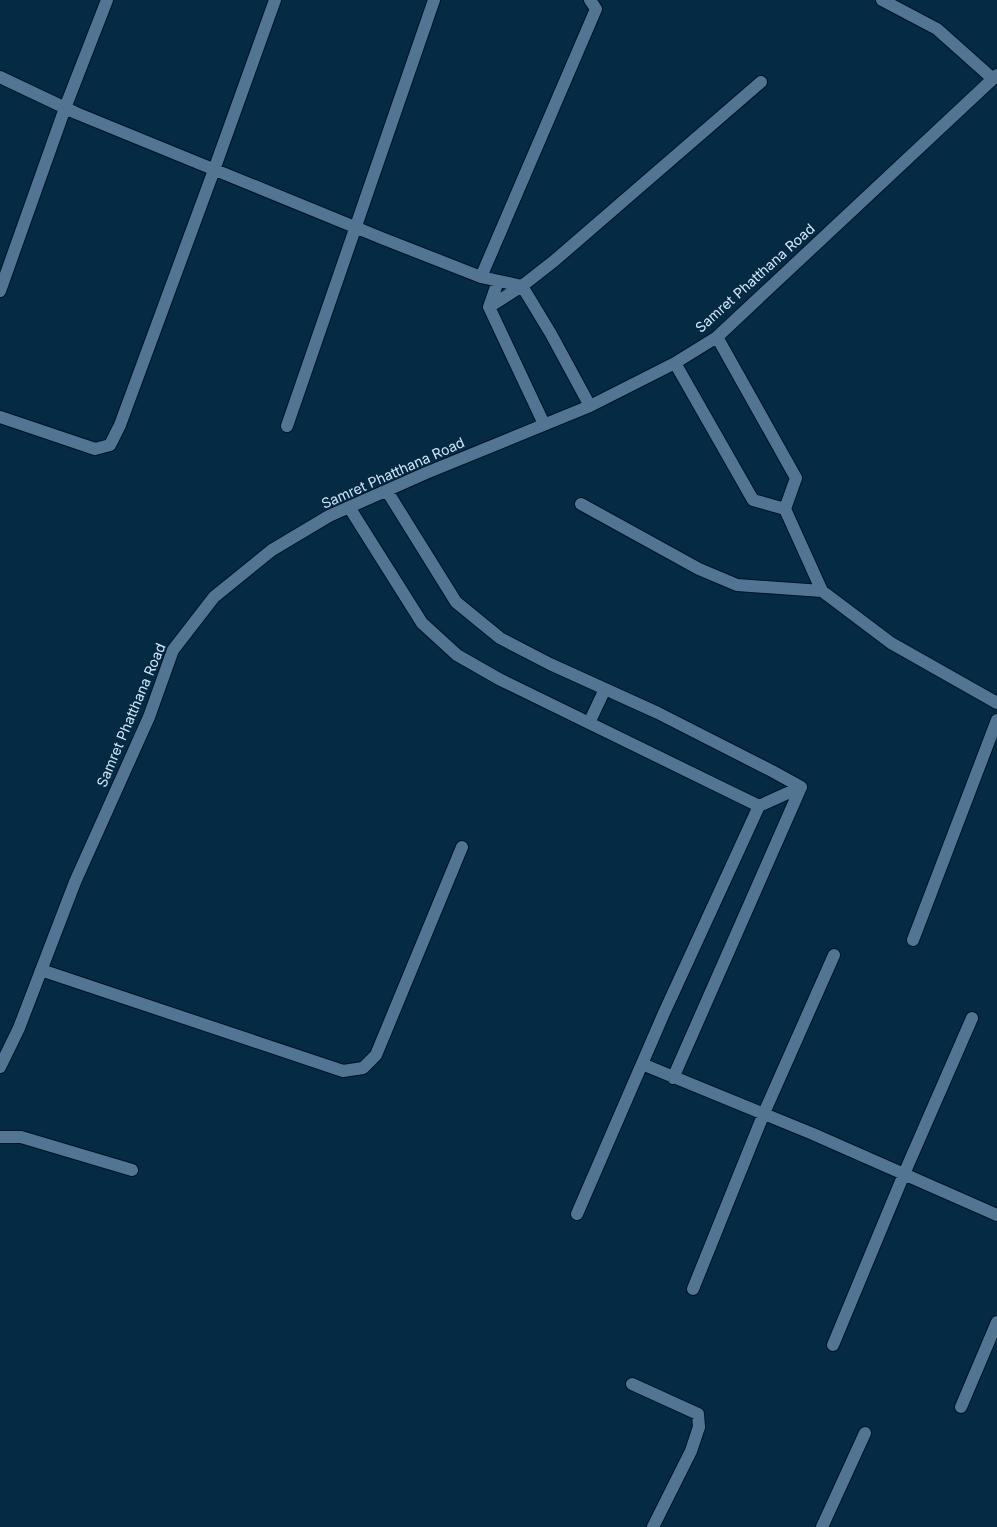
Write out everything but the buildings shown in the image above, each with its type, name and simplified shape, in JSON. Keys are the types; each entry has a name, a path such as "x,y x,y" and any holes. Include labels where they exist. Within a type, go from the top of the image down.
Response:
{"street":[{"path":"0,291 65,108 107,0"},
{"path":"0,417 95,449 110,445 120,425 275,0"},
{"path":"287,426 434,0"},
{"path":"481,277 596,8 590,0"},
{"path":"882,0 937,29 995,77"},
{"path":"0,77 65,108 355,227 481,277 522,286 551,334 590,406"},
{"name":"Samret Phatthana Road","path":"0,1067 19,1028 75,882 149,717 173,650 214,597 272,550 329,516 544,424 590,406 675,362 717,336 995,77"},
{"path":"490,307 522,286 554,261 761,82"},
{"path":"498,281 490,307 544,424"},
{"path":"717,336 796,478 786,508 822,591 891,643 997,704"},
{"path":"675,362 753,500 786,508"},
{"path":"386,491 456,602 500,638 550,664 685,727 801,787"},
{"path":"581,504 699,569 737,585 822,591"},
{"path":"350,507 422,623 457,655 499,680 759,806"},
{"path":"589,723 605,689"},
{"path":"913,940 997,720"},
{"path":"577,1214 667,1006 759,806 801,787"},
{"path":"673,1078 801,787"},
{"path":"41,970 343,1071 363,1068 376,1055 462,846"},
{"path":"693,1289 764,1114 834,954"},
{"path":"833,1345 904,1174 972,1018"},
{"path":"642,1064 673,1078 813,1134 997,1215"},
{"path":"0,1137 20,1137 132,1170"},
{"path":"961,1407 997,1322"},
{"path":"632,1384 698,1414 699,1427 691,1451 653,1527"},
{"path":"822,1527 865,1434"}]}
